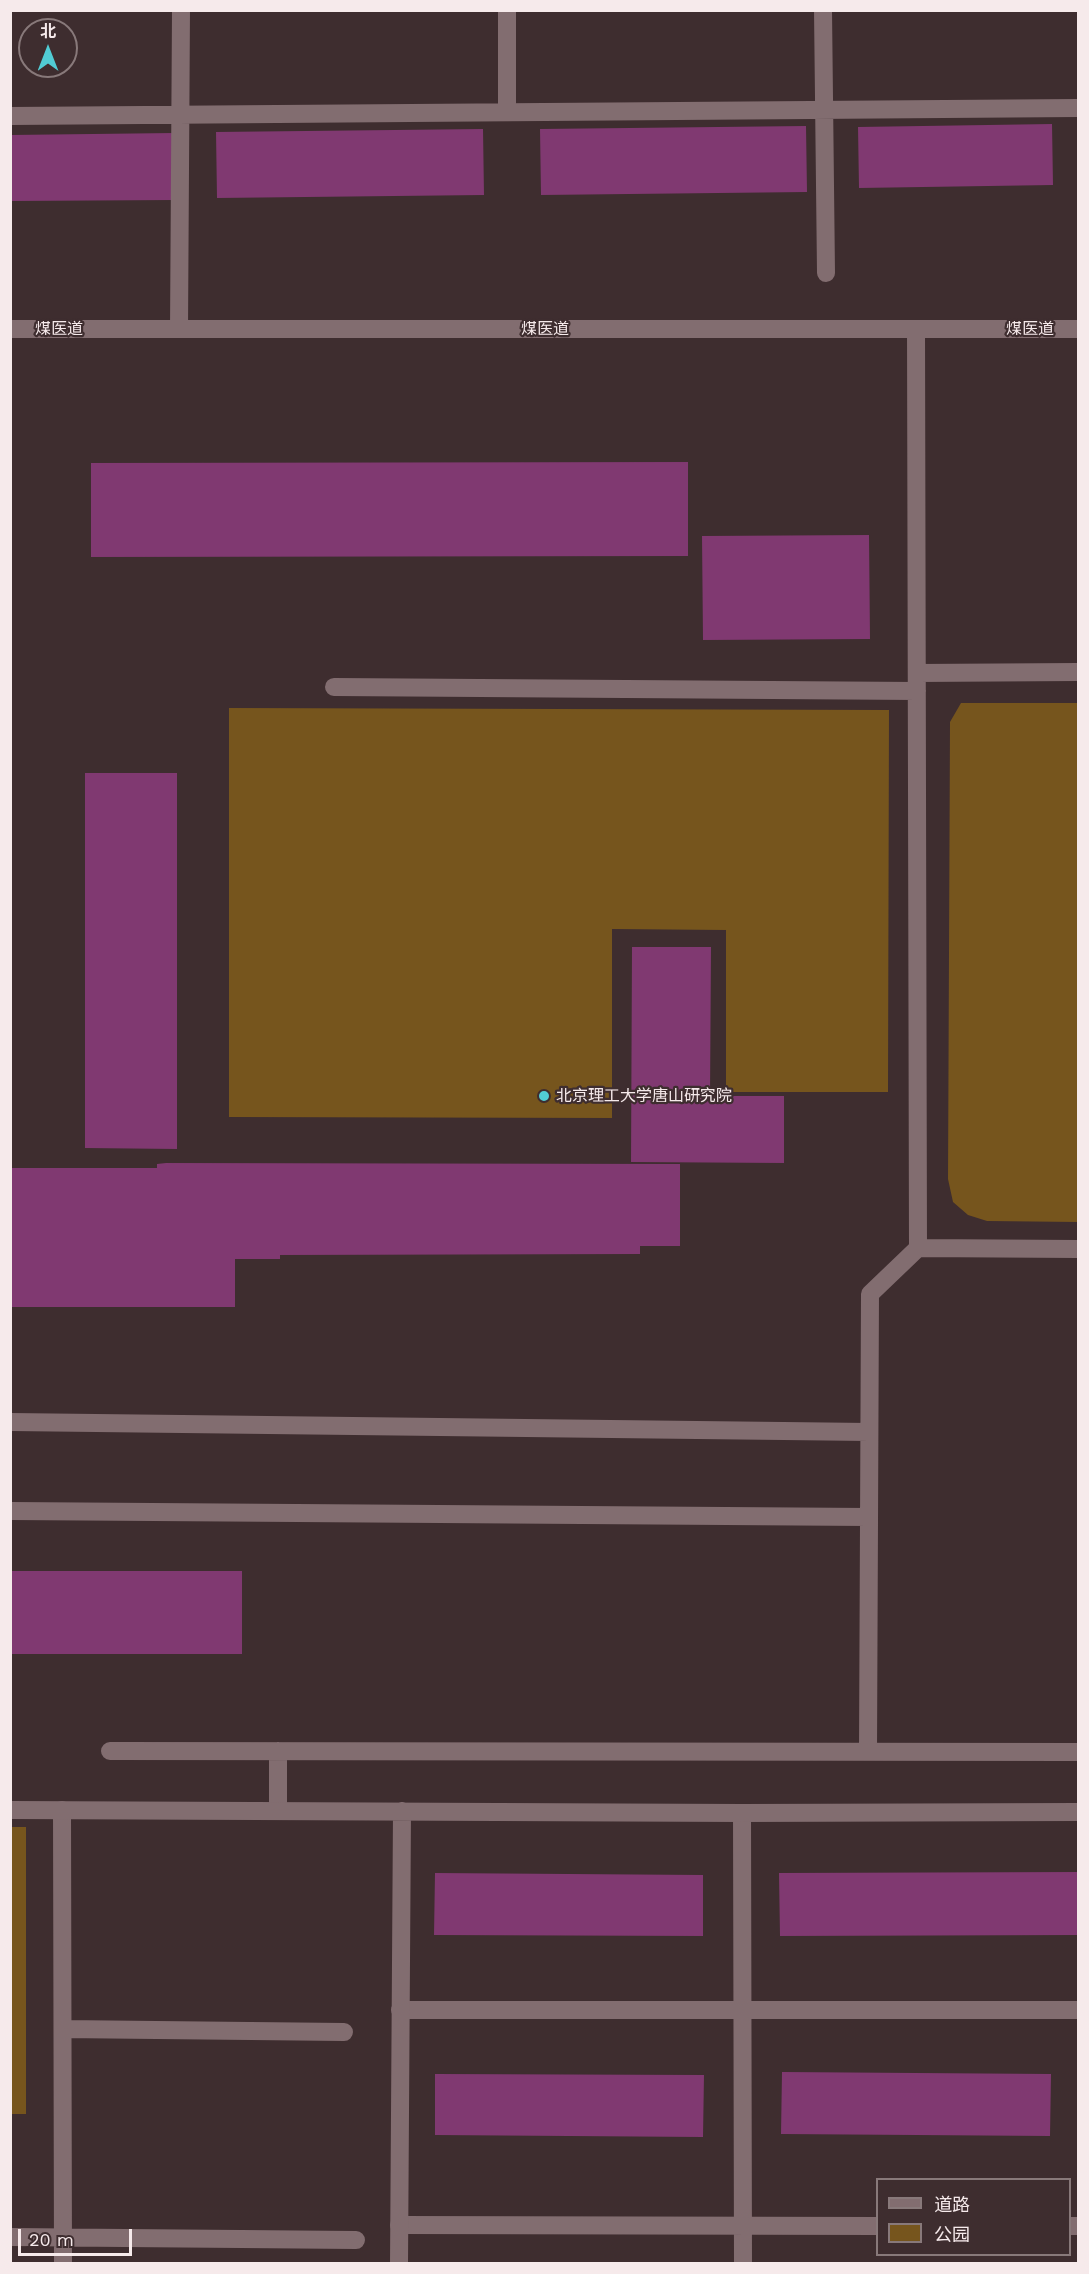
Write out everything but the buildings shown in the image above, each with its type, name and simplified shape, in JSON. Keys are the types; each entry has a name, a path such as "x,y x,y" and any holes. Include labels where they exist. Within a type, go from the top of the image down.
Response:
{"street":[{"path":"179,329 181,10"},
{"path":"507,10 507,112"},
{"path":"823,10 826,273"},
{"path":"10,116 1078,108"},
{"path":"916,328 918,1248"},
{"name":"煤医道","path":"10,329 1078,328"},
{"path":"334,687 917,682 1078,672"},
{"path":"868,1752 870,1294 918,1248 1078,1249"},
{"path":"10,1422 869,1432"},
{"path":"10,1511 868,1517"},
{"path":"110,1751 1078,1752"},
{"path":"278,1751 278,1811"},
{"path":"10,1810 1078,1812"},
{"path":"62,1810 63,2264"},
{"path":"399,2264 402,1811"},
{"path":"742,1813 743,2264"},
{"path":"400,2010 1078,2010"},
{"path":"63,2029 344,2032"},
{"path":"399,2225 876,2226"},
{"path":"10,2237 356,2240"}],"green space":[{"path":"961,703 1078,703 1078,1222 987,1221 968,1215 953,1202 948,1179 950,722"},
{"path":"229,708 889,710 888,1092 726,1092 726,930 612,929 612,1118 229,1117"},
{"path":"11,1827 26,1827 26,2114 11,2114"}],"place":[{"name":"北京理工大学唐山研究院","path":"544,1096"}]}
